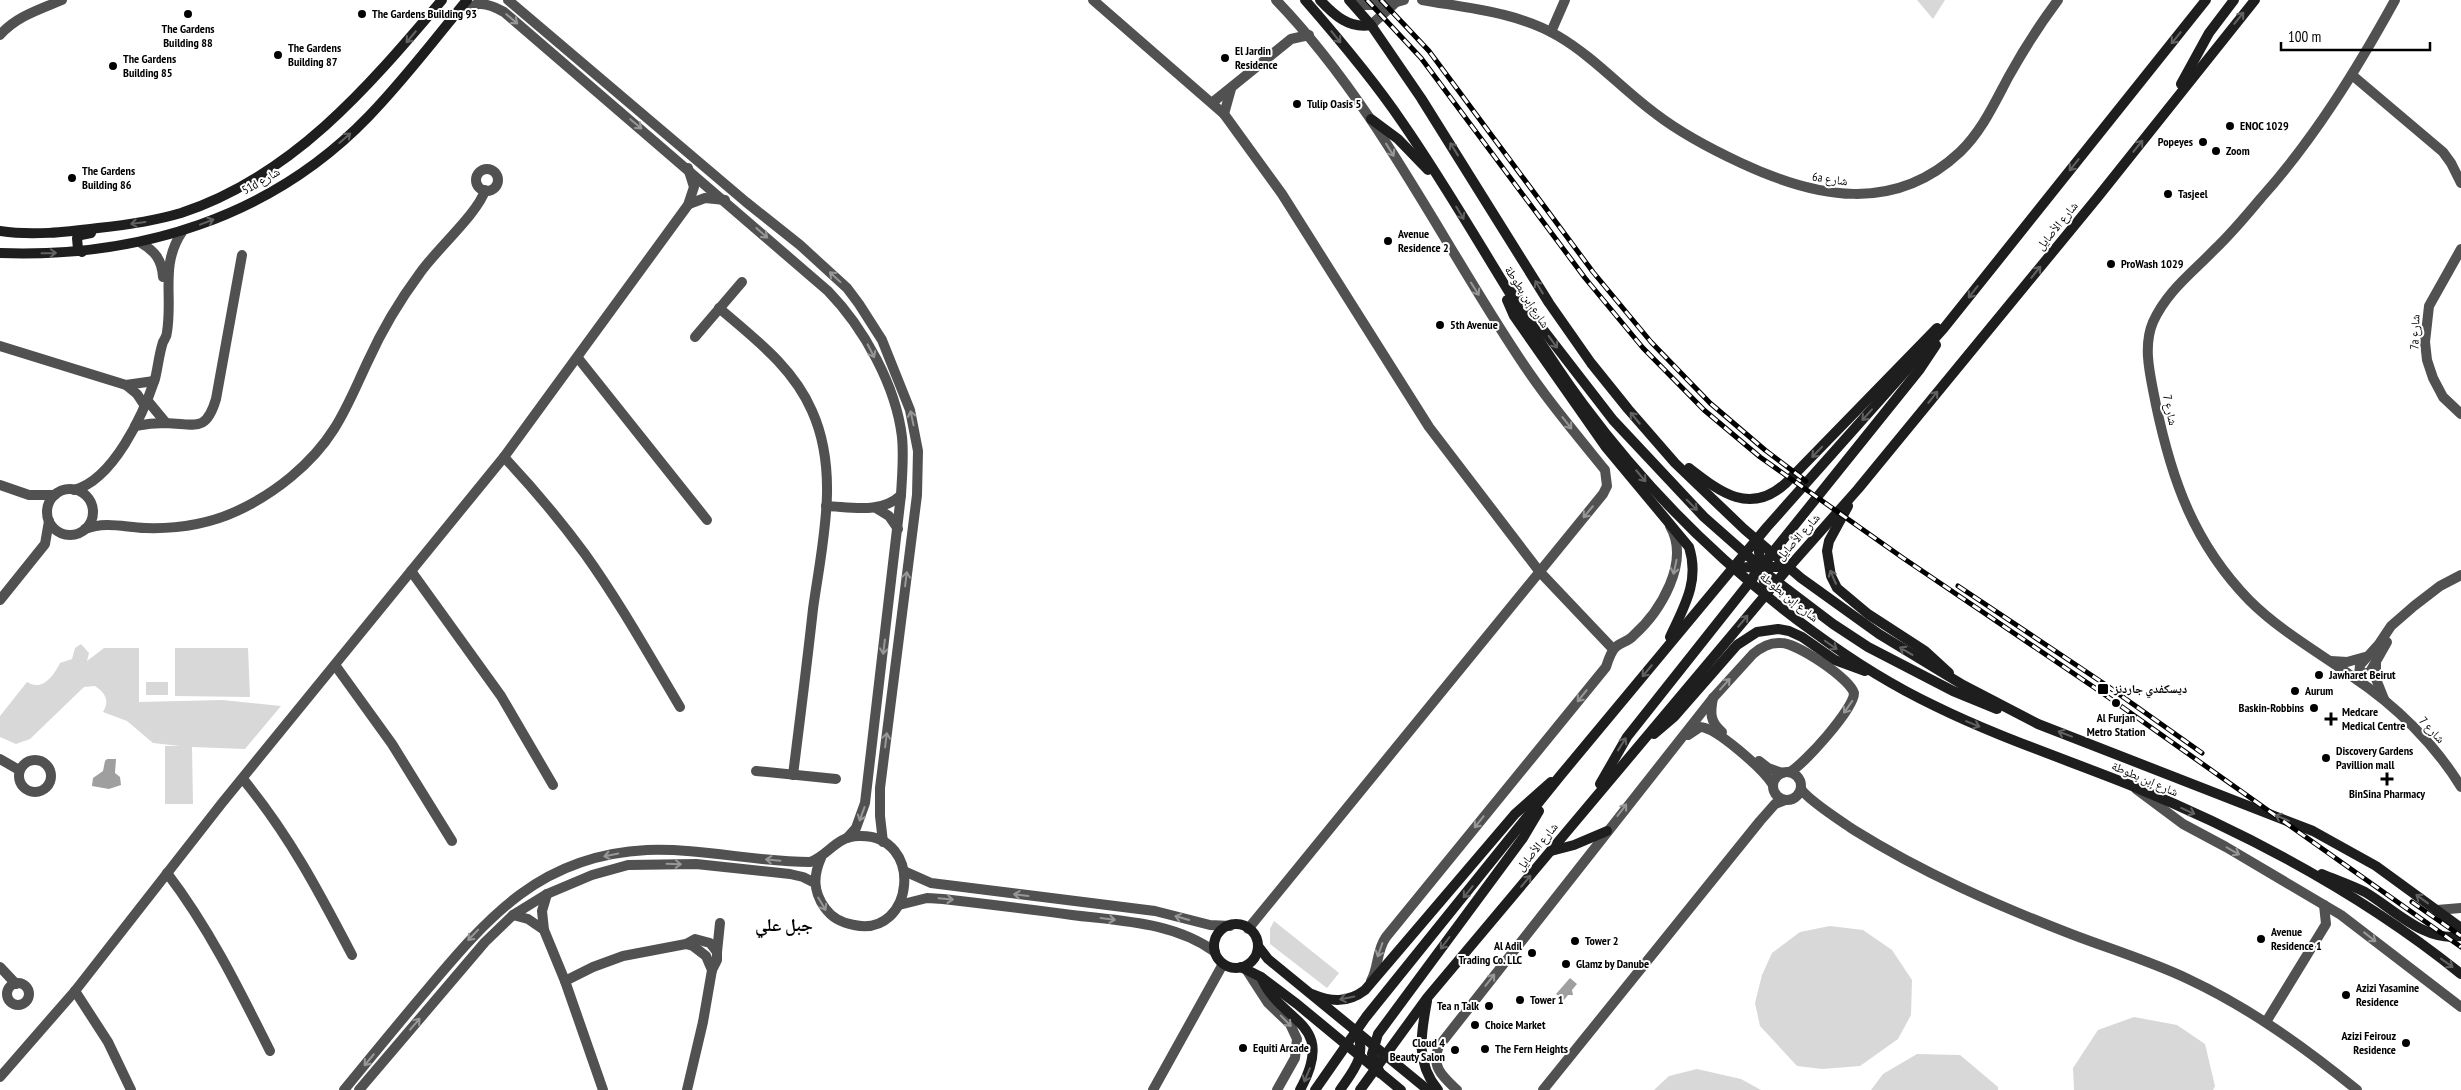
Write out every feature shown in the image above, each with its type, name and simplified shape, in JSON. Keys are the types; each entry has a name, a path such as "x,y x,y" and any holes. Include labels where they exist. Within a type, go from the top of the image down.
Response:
{"main road":[{"name":"51d شارع","path":"3,230 68,232 118,226 162,218 204,204 240,187 283,161 322,130 380,74 442,0"},
{"name":"51d شارع","path":"0,252 82,252 141,243 182,232 214,219 269,192 308,167 342,141 369,116 467,0"},
{"name":"شارع إبن بطوطة","path":"1305,0 1400,119 1447,190 1490,263 1581,402 1611,441 1672,512 1733,568 1815,633 1876,674 1930,704 1971,723 2133,786 2298,864 2389,922 2461,974"},
{"path":"1320,0 1333,14 1344,21 1360,26 1371,25"},
{"name":"شارع الأصايل","path":"1315,1090 1339,1054 1348,1046 1356,1031 1560,776 1756,540 1944,328 2206,0"},
{"path":"2171,105 2209,33 2234,0"},
{"name":"شارع الأصايل","path":"1360,1090 1377,1069 1377,1050 1393,1043 1427,998 1551,852 1590,802 1799,555 1858,489 2255,0"},
{"name":"شارع إبن بطوطة","path":"1351,3 1371,25 1450,143 1570,334 1628,409 1675,462 1756,540 1879,634 1963,685 2038,724 2313,831 2376,866 2461,928"},
{"path":"1371,119 1398,139 1447,190"},
{"path":"82,252 76,244 77,238 81,235 106,231 118,226"},
{"path":"1490,263 1514,316 1575,406 1689,547 1694,569 1691,590 1663,651"},
{"path":"1490,263 1613,420 1664,477 1744,554 1834,624 1888,659 1953,691 2038,724"},
{"path":"1675,462 1688,468 1716,490 1732,497 1751,499 1771,495 1786,483 1916,348 1962,306"},
{"path":"1590,802 1626,737 1920,369 1944,328"},
{"path":"1858,489 1828,541 1828,564 1837,588 1868,614 1925,651 1963,685"},
{"path":"1732,543 1737,545 1743,542 1746,536 1744,529"},
{"path":"1756,540 1766,594"},
{"path":"1780,542 1779,551 1784,557 1791,558 1799,555"},
{"path":"1733,568 1789,567"},
{"path":"1723,579 1731,576 1737,578 1742,585 1741,593"},
{"path":"1777,604 1774,599 1776,592 1781,589 1788,590"},
{"path":"1639,745 1666,725 1737,645 1757,632 1778,629 1789,631 1802,637 1835,660 1876,674"},
{"path":"1312,994 1323,999 1351,999 1371,983 1514,814 1560,776"},
{"path":"1377,1050 1389,1019 1523,838 1551,788"},
{"path":"1551,852 1574,845 1607,831"},
{"path":"2298,864 2356,888 2427,932 2445,937 2461,936"},
{"path":"1377,1050 1361,1051 1348,1046 1261,976 1243,968 1223,964 1215,952 1214,945 1219,933 1230,926 1236,925 1248,928 1255,936 1258,946 1268,959 1428,1090"},
{"path":"1243,968 1251,962 1258,946"},
{"path":"1261,976 1269,994 1299,1019 1309,1036 1312,1046 1312,1063 1309,1074 1300,1090"},
{"path":"1427,998 1420,1052 1428,1075 1438,1090"},
{"path":"1356,1031 1361,1051 1377,1069 1401,1090"},
{"path":"1340,1090 1361,1051"}],"street":[{"path":"0,35 9,26 26,15 62,0"},
{"path":"508,0 746,202 800,245 847,288 869,317 890,359 910,410 915,433 918,469 917,495 880,788 880,816 883,842"},
{"path":"1092,0 1213,102 1224,114 1282,194 1429,427 1539,571 1613,649"},
{"path":"1248,928 1603,494 1607,486 1605,470 1518,357 1371,119 1309,35 1276,0"},
{"path":"1371,25 1394,4 1404,0"},
{"name":"6a شارع","path":"1422,0 1508,16 1551,32 1574,48 1658,116 1708,147 1773,177 1808,189 1844,195 1881,192 1916,182 1932,173 1961,151 1983,123 2027,44 2058,0"},
{"path":"1551,32 1565,0"},
{"name":"شارع 7","path":"2395,0 2352,76 2293,160 2216,249 2169,293 2152,325 2148,344 2149,369 2166,449 2176,484 2200,536 2216,560 2250,601 2290,635 2357,678 2386,702 2420,734 2461,787"},
{"path":"454,15 480,2 492,4 688,168 828,291 863,335 886,384 898,417 903,458 901,495 866,804 856,828 847,838 828,849 821,858 816,870 815,883 819,900 828,913 843,923 860,926 871,925 891,914 899,905 905,889 904,871 900,860 893,850 883,842 859,836 847,838"},
{"path":"1351,3 1394,4"},
{"path":"1291,39 1294,18"},
{"path":"1213,102 1291,39 1309,35"},
{"path":"2352,76 2437,146 2451,163 2461,183"},
{"path":"1224,114 1231,89"},
{"path":"0,1077 75,991 167,873 504,457 688,205 694,187 688,168"},
{"path":"29,495 59,532 73,535 85,529 112,524 144,528 176,527 207,521 237,511 274,490 306,463 338,423 354,394 383,331 400,301 442,245 480,204 485,190"},
{"path":"688,205 705,198 726,201"},
{"path":"0,485 29,495 55,495 64,490 74,490 86,486 97,478 117,453 146,403 154,381 168,331 170,256 182,232"},
{"path":"141,243 156,254 162,269 164,342"},
{"name":"7a شارع","path":"2461,249 2429,306 2425,342 2427,360 2433,378 2443,397 2461,414"},
{"path":"134,426 166,423 198,425 204,422 213,411 242,255"},
{"path":"695,337 742,282"},
{"path":"719,308 771,352 801,390 821,434 826,466 826,506 793,774"},
{"path":"0,346 126,385 166,423"},
{"path":"578,358 707,520"},
{"path":"126,385 154,381"},
{"path":"504,457 560,521 585,555 622,611 680,707"},
{"path":"85,529 92,519 92,504 97,478"},
{"path":"74,490 84,494 112,524"},
{"path":"45,544 48,507 55,495"},
{"path":"826,506 876,508 890,503 901,495"},
{"path":"876,508 890,516 898,529"},
{"path":"1371,983 1376,971 1378,951 1386,937 1606,667 1613,649 1632,638 1643,626 1663,596 1673,575 1676,549 1672,529 1667,521"},
{"path":"0,600 45,544 67,534"},
{"path":"411,571 496,689 553,784"},
{"path":"2357,678 2360,665 2366,656 2379,644 2392,626 2423,598 2461,575"},
{"path":"2357,678 2370,672 2399,620"},
{"path":"1457,1090 1441,1075 1437,1067 1436,1057 1439,1046 1662,759 1713,698 1753,654 1766,645 1783,642 1798,648 1850,684 1854,697 1850,706 1806,759 1776,778 1772,797 1760,820"},
{"path":"2328,660 2348,662 2366,656"},
{"path":"2376,662 2378,687 2386,702"},
{"path":"335,665 392,744 452,841"},
{"path":"1713,698 1711,717 1716,727 1764,765 1798,777 1801,789 1825,810 1883,848 1940,878 2046,924 2167,969 2210,990 2296,1041 2357,1090"},
{"path":"1662,759 1671,755 1694,729 1705,727 1764,772 1778,796 1804,801 1818,809 1825,810"},
{"path":"0,759 19,770"},
{"path":"756,771 836,779"},
{"path":"243,779 299,855 352,955"},
{"path":"2133,786 2183,824 2226,847 2344,917 2461,1007"},
{"path":"1543,1090 1760,820 1775,804 1789,799 1801,789"},
{"path":"344,1090 470,939 499,909 536,882 587,861 632,851 672,850 810,862 821,858"},
{"path":"359,1090 485,942 513,915 546,894 568,883 616,868 650,864 696,864 790,874 803,877 815,883"},
{"path":"904,871 920,879 938,884 1155,911 1210,925 1230,926"},
{"path":"167,873 207,930 270,1051"},
{"path":"546,894 542,911 544,930 565,982 603,1090"},
{"path":"899,905 927,898 943,899 1132,923 1167,929 1194,939 1215,952"},
{"path":"2324,905 2326,924"},
{"path":"2437,910 2461,908"},
{"path":"513,915 528,919 544,930"},
{"path":"2266,1022 2326,924 2344,917"},
{"path":"687,1090 703,1022 712,970 717,960 720,923"},
{"path":"565,982 593,967 623,956 686,944 701,939 710,943 717,952"},
{"path":"686,944 693,946 706,956 712,970"},
{"path":"1153,1090 1223,964"},
{"path":"0,967 16,984"},
{"path":"1243,968 1268,1003 1290,1024 1297,1038 1295,1058 1277,1090"},
{"path":"75,991 108,1042 131,1090"}],"shaded area":[{"path":"1917,0 1945,0 1933,19"},
{"path":"81,644 89,653 87,661 104,648 139,648 139,702 222,700 281,706 245,749 192,747 193,804 165,804 165,746 180,746 153,743 127,721 103,712 106,700 101,691 95,686 84,687 30,739 16,744 0,737 0,716 27,682 33,685 43,684 51,677 60,663 72,659 75,648"},
{"path":"175,648 248,648 250,697 175,696"},
{"path":"146,682 168,682 168,695 146,695"},
{"path":"107,759 116,759 115,773 120,777 121,785 109,789 92,786 93,778 103,771"},
{"path":"1274,921 1339,973 1327,988 1270,944 1270,929"},
{"path":"1830,926 1863,930 1892,950 1912,980 1911,1015 1898,1039 1860,1066 1822,1069 1797,1066 1760,1026 1755,1003 1762,975 1772,953 1800,932"},
{"path":"1570,978 1577,984 1572,990 1573,995 1568,995 1564,1000 1556,994"},
{"path":"2134,1017 2177,1025 2205,1044 2215,1086 2213,1090 2074,1090 2073,1068 2098,1030"},
{"path":"1917,1054 1960,1055 1998,1087 1998,1090 1871,1090 1883,1074"},
{"path":"1697,1069 1741,1079 1761,1090 1654,1090 1669,1076"}],"railway":[{"path":"1367,0 1421,58 1585,278 1643,348 1704,410 1760,457 1903,558 2101,692 2461,947"},
{"path":"1381,0 1429,51 1593,272 1651,342 1710,403 1765,450 1806,481"},
{"path":"1958,586 2106,685 2202,753"},
{"path":"2412,902 2461,936"}],"place":[{"name":"The Gardens Building 88","path":"188,14"},
{"name":"The Gardens Building 93","path":"362,14"},
{"name":"The Gardens Building 87","path":"278,55"},
{"name":"El Jardin Residence","path":"1225,58"},
{"name":"The Gardens Building 85","path":"113,66"},
{"name":"Tulip Oasis 5","path":"1297,104"},
{"name":"ENOC 1029","path":"2230,126"},
{"name":"Popeyes","path":"2203,142"},
{"name":"Zoom","path":"2216,151"},
{"name":"The Gardens Building 86","path":"72,178"},
{"name":"Tasjeel","path":"2168,194"},
{"name":"Avenue Residence 2","path":"1388,241"},
{"name":"ProWash 1029","path":"2111,264"},
{"name":"5th Avenue","path":"1440,325"},
{"name":"Jawharet Beirut","path":"2319,675"},
{"name":"ديسكفدي جاردنز","path":"2103,689"},
{"name":"Aurum","path":"2295,691"},
{"name":"Al Furjan Metro Station","path":"2116,703"},
{"name":"Baskin-Robbins","path":"2314,708"},
{"name":"Medcare Medical Centre","path":"2331,719"},
{"name":"Discovery Gardens Pavillion mall","path":"2326,758"},
{"name":"BinSina Pharmacy","path":"2387,779"},
{"name":"Avenue Residence 1","path":"2261,939"},
{"name":"Tower 2","path":"1575,941"},
{"name":"Al Adil Trading Co. LLC","path":"1532,953"},
{"name":"Glamz by Danube","path":"1566,964"},
{"name":"Azizi Yasamine Residence","path":"2346,995"},
{"name":"Tower 1","path":"1520,1000"},
{"name":"Tea n Talk","path":"1489,1006"},
{"name":"Choice Market","path":"1475,1025"},
{"name":"Azizi Feirouz Residence","path":"2406,1043"},
{"name":"Equiti Arcade","path":"1243,1048"},
{"name":"The Fern Heights","path":"1485,1049"},
{"name":"Cloud 4 Beauty Salon","path":"1455,1050"}],"district":[{"name":"جبل علي","path":"784,925"}]}
